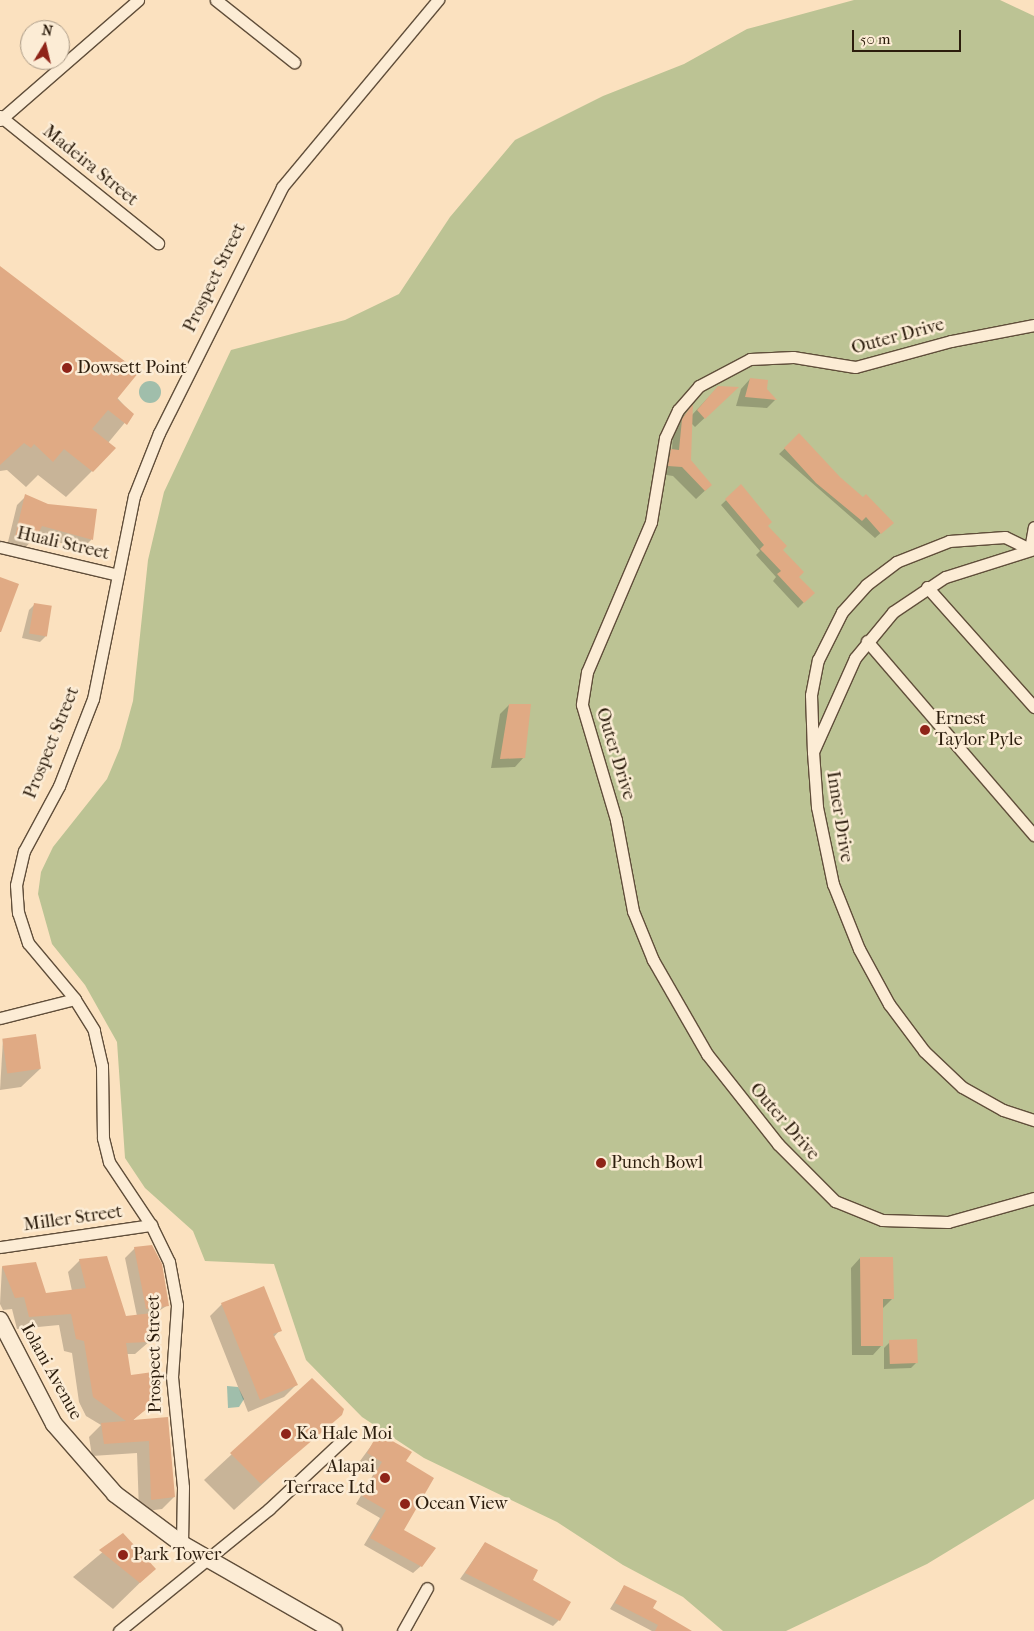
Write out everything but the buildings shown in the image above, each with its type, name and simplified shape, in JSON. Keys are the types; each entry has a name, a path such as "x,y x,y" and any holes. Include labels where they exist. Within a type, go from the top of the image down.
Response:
{"main road":[{"name":"Iolani Avenue","path":"0,1320 54,1424 92,1471 115,1494 182,1544 206,1557"},
{"path":"206,1557 334,1631"}],"street":[{"path":"1,118 138,0"},
{"path":"216,0 294,62"},
{"name":"Prospect Street","path":"182,1544 183,1487 172,1377 177,1305 169,1262 151,1225 108,1162 103,1138 102,1066 94,1030 75,999 28,943 18,912 16,885 24,851 59,786 93,699 134,496 159,433 255,248 270,208 301,159 435,1"},
{"name":"Madeira Street","path":"1,118 158,243"},
{"name":"Outer Drive","path":"1034,325 951,341 855,367 793,357 757,358 723,370 699,386 678,410 665,438 651,522 587,672 582,705 609,792 634,911 650,953 707,1054 778,1144 835,1201 882,1220 948,1222 1034,1198"},
{"path":"813,752 811,695 818,660 842,612 866,585 906,557 949,541 1006,537 1032,549 1034,528"},
{"name":"Huali Street","path":"0,546 118,575"},
{"name":"Inner Drive","path":"1032,549 965,568 927,587 893,612 866,641 846,675 813,752 818,816 833,884 859,949 889,1004 924,1051 962,1087 1003,1110 1034,1120"},
{"path":"927,587 1034,707"},
{"path":"866,641 1034,835"},
{"path":"0,1018 75,999"},
{"name":"Miller Street","path":"0,1247 151,1225"},
{"path":"119,1631 206,1557 269,1509 347,1436"},
{"path":"403,1631 427,1588"}],"shaded area":[{"path":"854,0 1000,0 1034,16 1034,1499 927,1564 786,1631 723,1631 683,1597 623,1565 557,1522 424,1458 362,1417 306,1360 274,1264 205,1261 193,1231 145,1188 125,1158 117,1042 85,985 52,944 38,894 41,872 53,847 107,779 120,748 133,701 148,560 164,492 231,350 345,320 399,294 450,217 515,140 603,96 684,64 747,29"},
{"path":"150,381 158,384 161,392 158,400 150,403 142,400 139,392 142,384"},
{"path":"227,1386 238,1387 244,1399 239,1407 228,1408"}],"place":[{"name":"Dowsett Point","path":"67,368"},
{"name":"Ernest Taylor Pyle","path":"925,730"},
{"name":"Punch Bowl","path":"601,1163"},
{"name":"Ka Hale Moi","path":"286,1434"},
{"name":"Alapai Terrace Ltd","path":"385,1478"},
{"name":"Ocean View","path":"405,1504"},
{"name":"Park Tower","path":"123,1555"}]}
